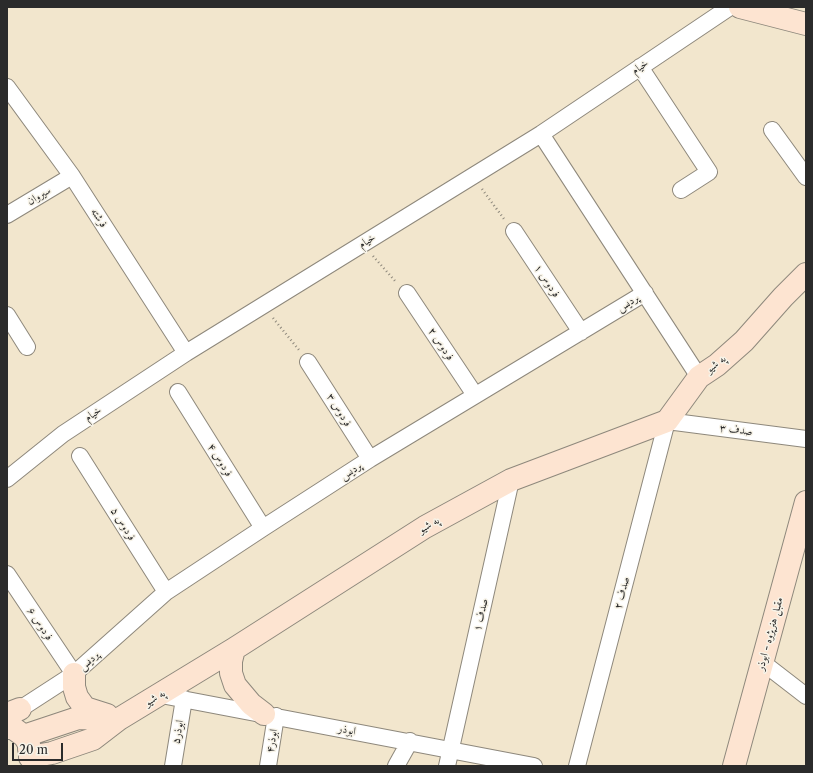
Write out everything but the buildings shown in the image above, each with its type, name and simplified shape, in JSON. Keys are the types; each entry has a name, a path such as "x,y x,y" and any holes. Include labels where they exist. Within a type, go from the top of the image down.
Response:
{"street":[{"name":"خیام","path":"7,479 63,434 186,353 541,134 730,7"},
{"path":"740,7 806,24"},
{"path":"640,67 710,172 681,190"},
{"name":"فرشته","path":"7,88 72,176 186,353"},
{"path":"772,130 806,177"},
{"path":"541,134 699,377"},
{"name":"سیروان","path":"7,215 72,176"},
{"name":"فردوس ۱","path":"514,231 580,332"},
{"name":"په شیو","path":"29,762 52,760 92,739 119,719 161,695 425,527 511,480 667,421 699,377 717,365 744,341 783,297 806,274"},
{"path":"783,297 806,284"},
{"name":"فردوس ۲","path":"407,293 475,395"},
{"name":"پردیس","path":"13,730 13,711 74,674 166,592 370,459 645,293"},
{"path":"7,315 27,347"},
{"name":"فردوس ۳","path":"308,362 370,459"},
{"name":"فردوس ۴","path":"178,392 263,528"},
{"name":"صدف ۳","path":"667,421 806,439"},
{"name":"صدف ۲","path":"577,766 667,421"},
{"name":"فردوس ۵","path":"80,456 166,592"},
{"name":"صدف ۱","path":"447,766 511,480"},
{"name":"مقبل هنرپژوه - ابوذر","path":"734,766 804,515"},
{"name":"فردوس ۶","path":"7,574 74,674"},
{"path":"234,649 231,661 231,673 235,685 251,704 270,715"},
{"path":"762,662 806,696"},
{"path":"74,674 74,687 77,697 85,708 119,719"},
{"name":"ابوذر","path":"161,695 534,766"},
{"name":"ابوذر۵","path":"173,766 184,699"},
{"name":"ابوذر۴","path":"268,766 270,715"},
{"path":"13,730 78,718 119,719"},
{"path":"13,730 29,744 29,762"},
{"path":"396,766 410,742"}],"path":[{"path":"472,176 514,231"},
{"path":"362,244 407,293"},
{"path":"263,305 308,362"}]}
